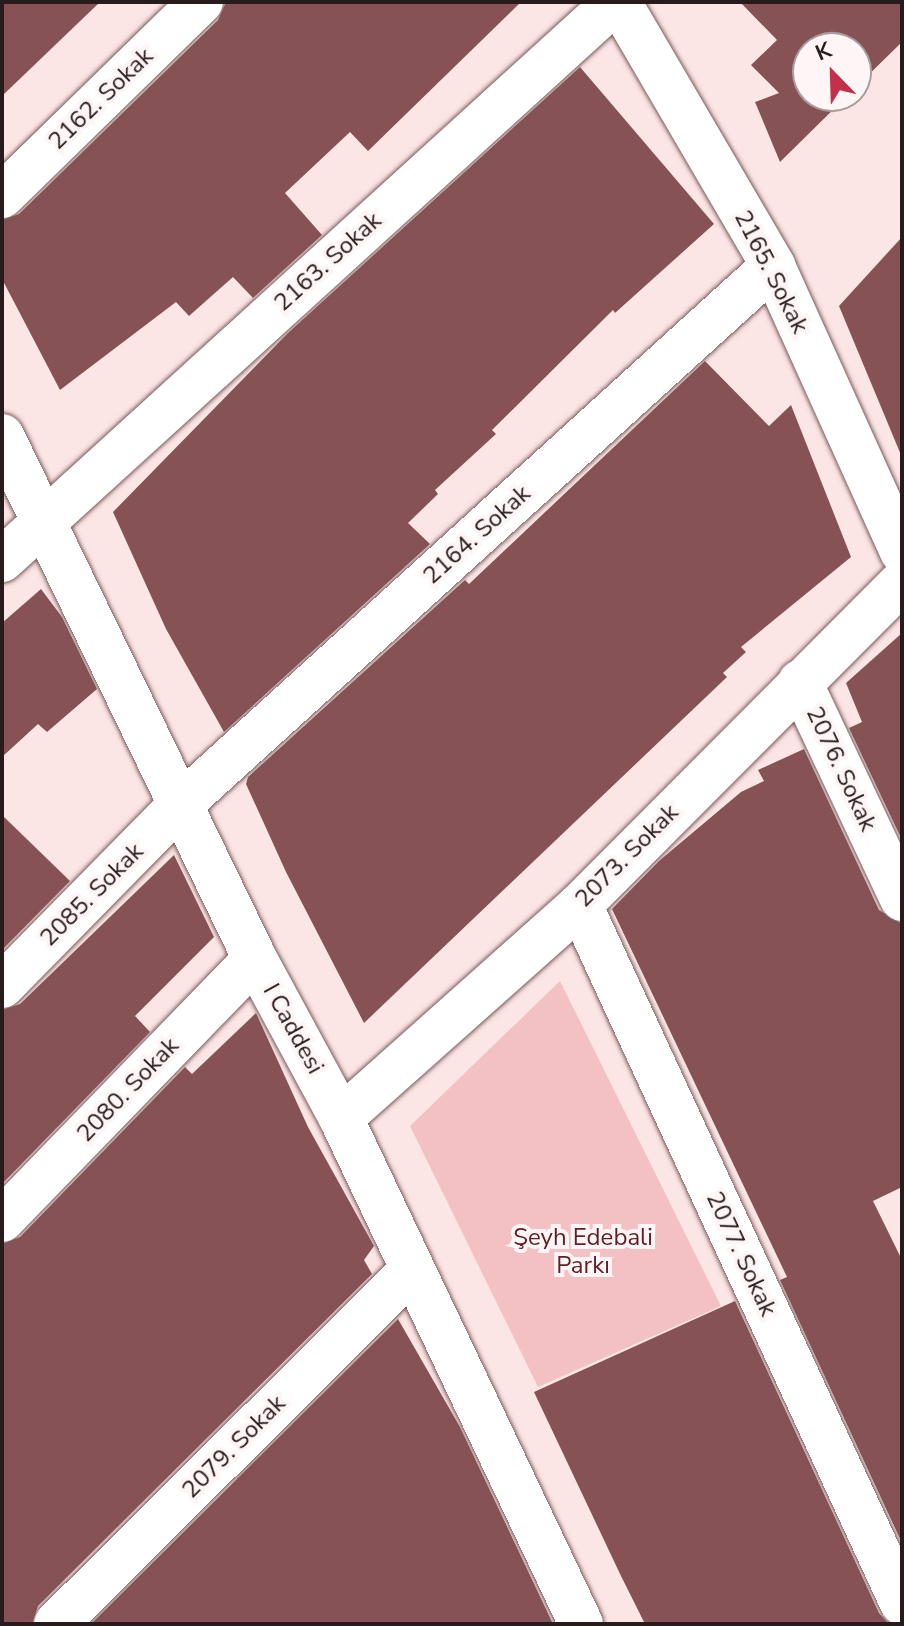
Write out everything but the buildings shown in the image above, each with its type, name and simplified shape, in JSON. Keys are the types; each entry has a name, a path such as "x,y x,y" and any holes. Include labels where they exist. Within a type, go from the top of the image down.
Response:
{"street":[{"name":"2162. Sokak","path":"2,196 201,2"},
{"name":"2165. Sokak","path":"599,7 773,266 902,552"},
{"name":"2163. Sokak","path":"2,560 599,7"},
{"name":"2164. Sokak","path":"181,804 773,266"},
{"name":"I Caddesi","path":"2,436 255,959 341,1118 580,1623"},
{"name":"2073. Sokak","path":"341,1118 580,905 902,582"},
{"name":"2076. Sokak","path":"800,682 902,899"},
{"name":"2085. Sokak","path":"2,986 181,804"},
{"name":"2077. Sokak","path":"580,905 902,1603"},
{"name":"2080. Sokak","path":"2,1220 255,959"},
{"name":"2079. Sokak","path":"56,1624 412,1270"}],"green space":[{"name":"Şeyh Edebali Parkı","path":"560,981 721,1306 538,1387 410,1126"}]}
